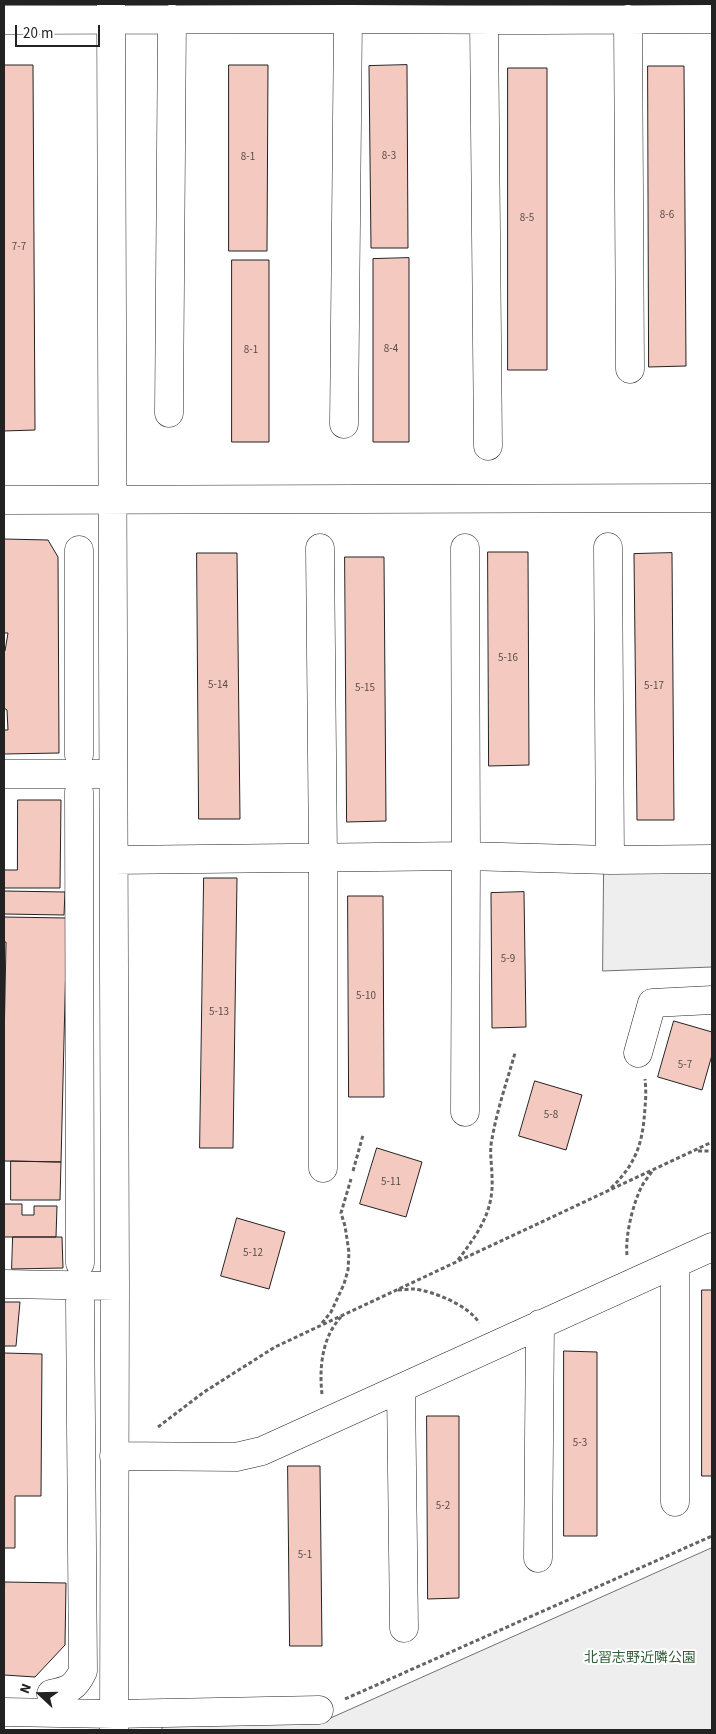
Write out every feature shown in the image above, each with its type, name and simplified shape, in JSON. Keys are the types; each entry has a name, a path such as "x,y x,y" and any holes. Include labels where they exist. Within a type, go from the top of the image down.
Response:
{"street":[{"path":"111,12 115,1286 114,1722"},
{"path":"4,20 111,12 172,19 340,14 484,20 541,12 628,19 712,19"},
{"path":"340,14 344,424"},
{"path":"169,413 172,19"},
{"path":"628,19 630,369"},
{"path":"484,20 488,446"},
{"path":"4,500 712,498"},
{"path":"608,547 610,860"},
{"path":"320,548 323,1168"},
{"path":"465,548 465,1112"},
{"path":"79,550 79,755"},
{"path":"4,774 112,774"},
{"path":"79,792 80,1263"},
{"path":"114,860 466,856 610,860 712,859"},
{"path":"641,1064 652,1003 712,1000"},
{"path":"114,1456 236,1457 262,1451 712,1248"},
{"path":"675,1264 675,1502"},
{"path":"4,1284 115,1286"},
{"path":"51,1694 65,1691 77,1684 83,1671 80,1301"},
{"path":"538,1558 540,1324"},
{"path":"400,1389 404,1628"},
{"path":"4,1712 114,1722 319,1710"}],"path":[{"path":"456,1262 484,1223 489,1209 492,1178 490,1160 491,1139 515,1053"},
{"path":"609,1190 620,1180 635,1158 642,1142 646,1084 641,1064"},
{"path":"319,1326 331,1312 344,1284 348,1270 349,1252 341,1213 363,1135"},
{"path":"156,1429 204,1392 275,1346 712,1142"},
{"path":"695,1150 712,1151"},
{"path":"627,1257 626,1250 634,1206 642,1187 654,1169"},
{"path":"396,1290 412,1289 439,1295 466,1310 478,1319 481,1326"},
{"path":"324,1400 321,1384 322,1357 330,1333 344,1314"},
{"path":"319,1710 712,1536"}],"green space":[{"path":"604,871 712,871 712,967 603,971"},
{"name":"北習志野近隣公園","path":"712,1548 712,1730 162,1730 162,1719 328,1719"}],"building":[{"path":"4,65 33,65 35,430 4,431"},
{"path":"229,65 268,65 267,251 229,251"},
{"path":"407,65 408,248 371,248 369,66"},
{"path":"648,66 684,66 686,366 649,367"},
{"path":"508,68 547,68 547,370 508,370"},
{"path":"409,258 409,442 373,442 373,259"},
{"path":"232,260 269,260 269,442 232,442"},
{"path":"4,539 48,540 58,557 59,753 4,754 4,730 8,730 7,710 4,708 4,651 8,633 4,633"},
{"path":"488,552 528,552 529,765 489,766"},
{"path":"197,553 237,553 240,819 199,819"},
{"path":"672,553 674,820 637,820 634,554"},
{"path":"345,557 384,557 386,821 347,822"},
{"path":"18,800 61,800 60,888 4,888 4,870 17,870"},
{"path":"204,878 237,878 233,1148 200,1148"},
{"path":"4,891 65,892 64,915 4,914"},
{"path":"524,892 526,1027 492,1028 491,893"},
{"path":"348,896 383,896 384,1097 349,1097"},
{"path":"4,917 67,918 61,1162 4,1161 6,942 4,942"},
{"path":"674,1021 712,1032 712,1055 702,1090 658,1077"},
{"path":"535,1081 582,1095 566,1150 519,1136"},
{"path":"377,1148 422,1162 406,1217 360,1204"},
{"path":"11,1161 61,1162 60,1200 11,1200"},
{"path":"4,1204 22,1204 22,1215 34,1215 34,1206 57,1206 56,1237 4,1237"},
{"path":"237,1218 285,1232 269,1289 221,1276"},
{"path":"13,1237 62,1237 63,1268 12,1269"},
{"path":"702,1290 712,1290 712,1476 702,1476"},
{"path":"4,1302 20,1302 16,1346 4,1346"},
{"path":"564,1351 597,1352 597,1536 564,1536"},
{"path":"4,1353 42,1354 41,1496 15,1496 15,1548 4,1548"},
{"path":"427,1416 459,1416 459,1598 428,1599"},
{"path":"288,1466 320,1466 322,1646 290,1646"},
{"path":"5,1582 66,1583 65,1645 35,1677 4,1675"}]}
